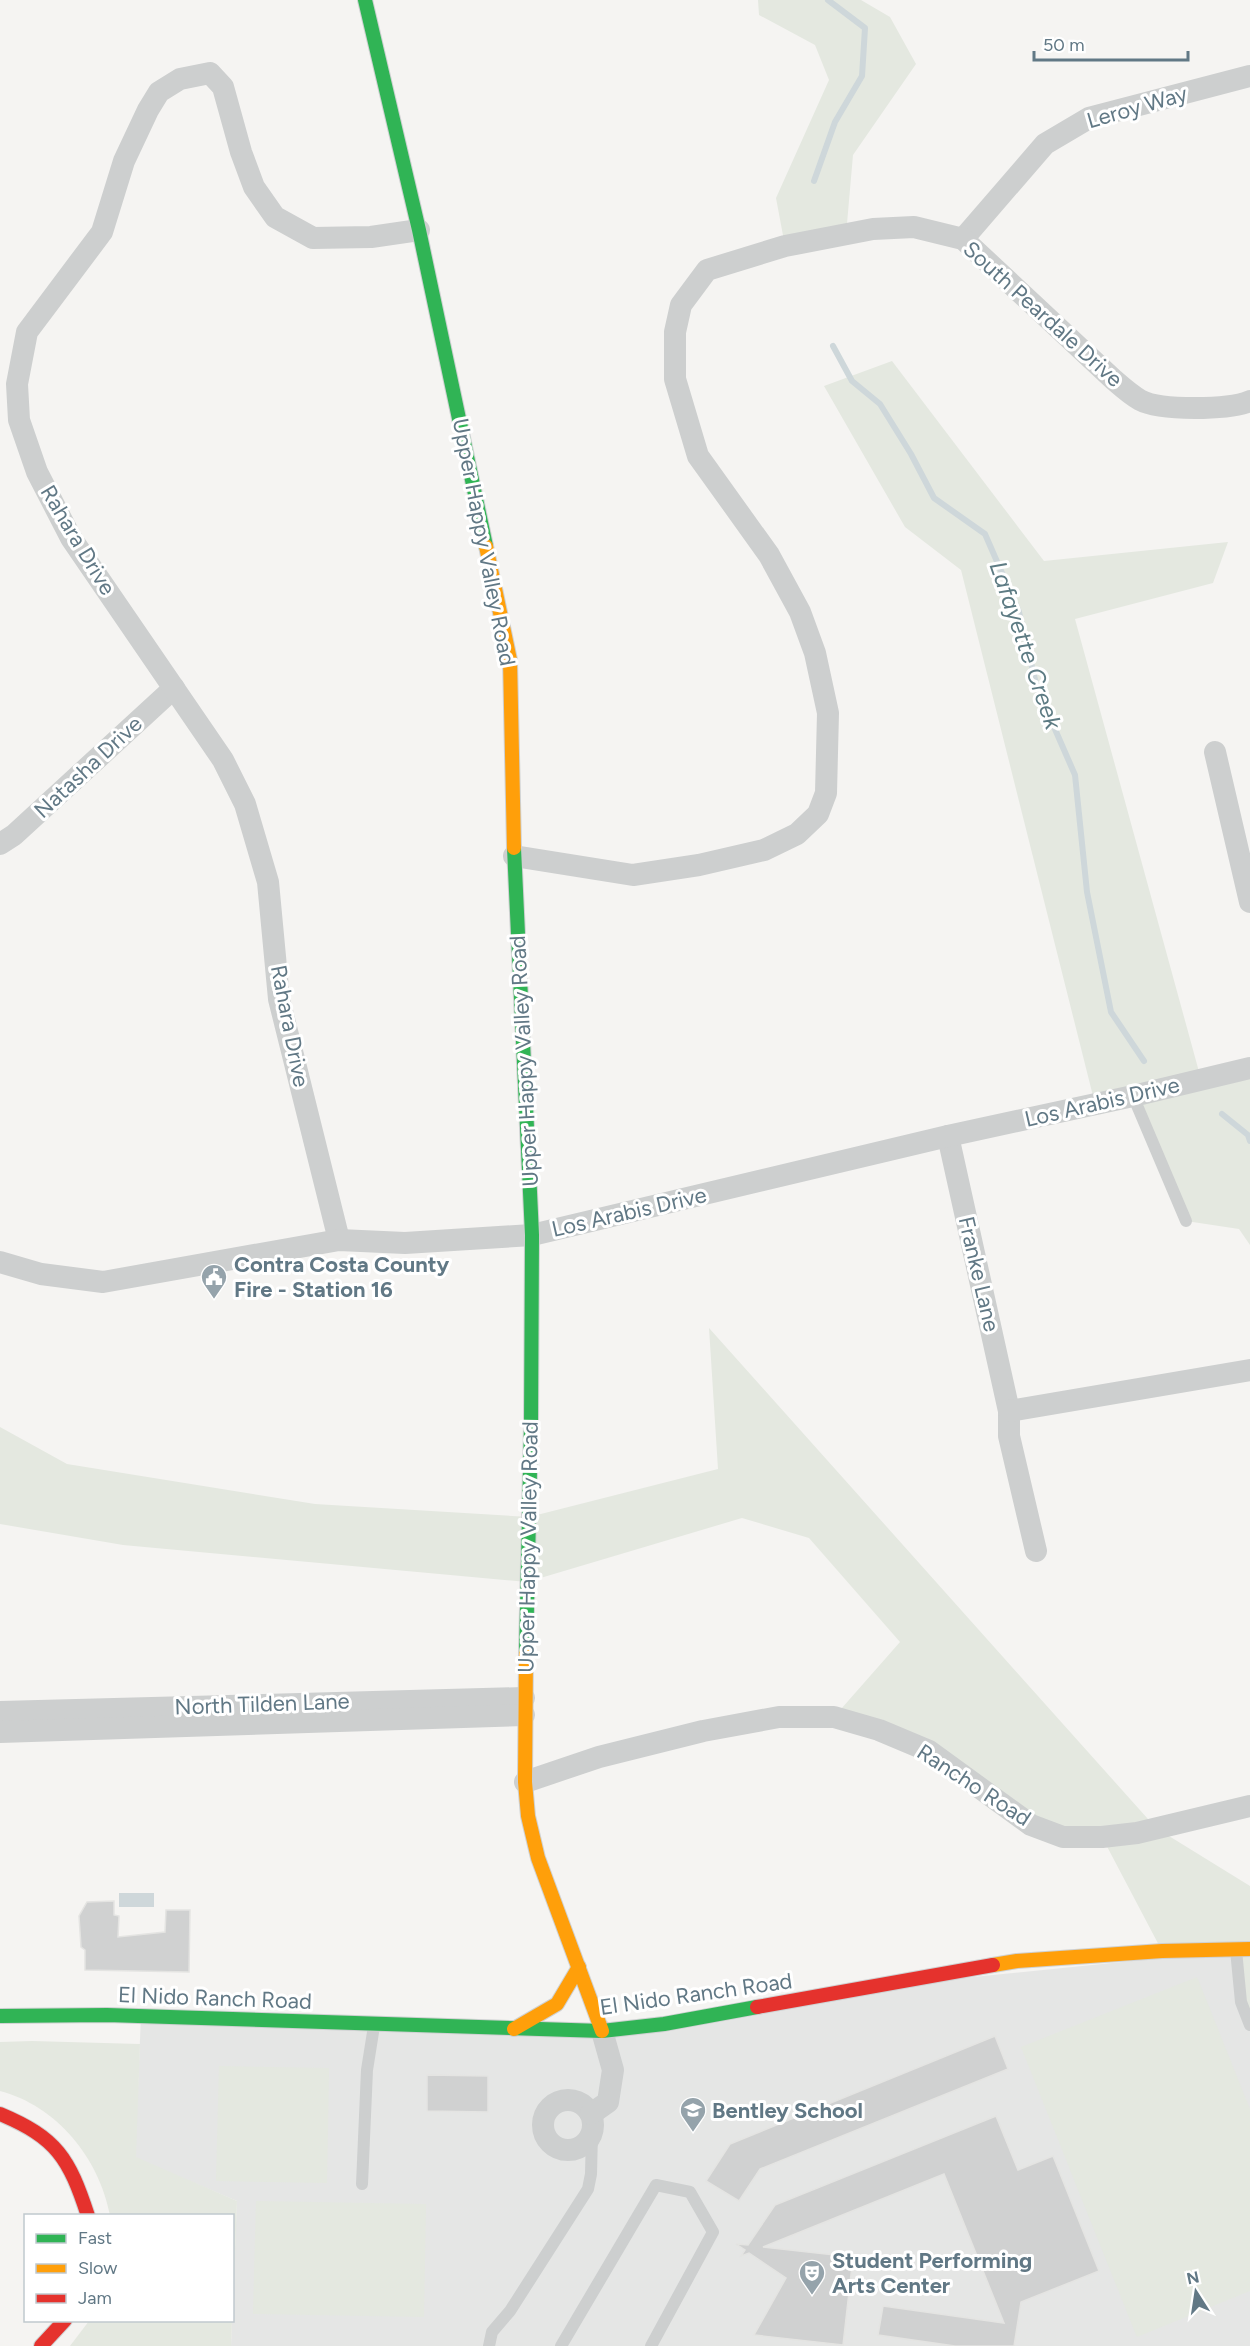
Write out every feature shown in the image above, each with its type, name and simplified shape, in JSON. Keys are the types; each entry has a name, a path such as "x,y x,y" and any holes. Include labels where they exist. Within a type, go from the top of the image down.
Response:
{"main road":[{"name":"Upper Happy Valley Road","path":"365,0 419,230 510,660 514,856 532,1235 531,1437 524,1706 525,1782 528,1816 538,1858 602,2031"},
{"name":"El Nido Ranch Road","path":"0,2016 107,2015 602,2031 676,2022 1017,1961 1162,1951 1243,1949"},
{"path":"514,2029 557,2004 579,1967"},
{"path":"0,2114 42,2135 62,2157 78,2184 87,2214"},
{"path":"41,2346 62,2322"}],"street":[{"name":"Rahara Drive","path":"339,1240 279,999 268,882 245,804 223,760 71,538 37,472 19,420 17,384 27,332 102,232 124,161 148,110 159,92 180,79 210,73 223,87 241,152 254,188 275,217 313,238 371,237 419,230"},
{"name":"Leroy Way","path":"963,239 1044,144 1089,118 1250,76"},
{"name":"South Peardale Drive","path":"514,856 633,875 699,865 764,850 797,834 818,814 826,793 828,713 815,653 800,612 769,555 698,456 675,379 675,332 681,305 707,270 785,246 873,229 914,227 963,239 1114,380 1141,401 1186,409 1241,405 1250,401"},
{"name":"Natasha Drive","path":"0,844 14,835 174,688"},
{"path":"1215,752 1250,902"},
{"name":"Los Arabis Drive","path":"0,1262 41,1274 103,1282 339,1240 405,1243 532,1235 948,1136 1250,1068"},
{"name":"Franke Lane","path":"948,1136 1009,1411 1009,1436 1036,1551"},
{"path":"1009,1411 1250,1370"},
{"path":"0,1732 524,1706"},
{"name":"North Tilden Lane","path":"0,1712 524,1706"},
{"name":"Rancho Road","path":"525,1782 599,1756 703,1731 779,1717 834,1717 879,1730 928,1751 1031,1825 1063,1837 1137,1833 1250,1806"},
{"name":"Upper Happy Valley Road","path":"592,2124 608,2102 613,2070 602,2031"}],"lane":[{"path":"1133,1096 1186,1221"},
{"path":"1243,1949 1241,2002 1250,2025"},
{"path":"362,2184 367,2070 374,2025"},
{"path":"489,2346 492,2332 510,2312 588,2189 591,2174 592,2124"},
{"path":"561,2346 656,2185 690,2192 713,2232 651,2346"}],"shaded area":[{"path":"758,0 861,0 890,17 916,64 853,155 846,235 785,246 776,198 829,80 815,45 759,15"},
{"path":"892,361 1044,561 1228,542 1213,583 1075,619 1201,1079 1250,1068 1250,1245 1239,1229 1186,1221 1133,1096 1095,1104 961,570 905,527 824,386"},
{"path":"709,1328 1156,1828 1250,1886 1250,2025 1236,1950 1162,1951 1102,1837 1063,1837 929,1751 834,1717 900,1642 809,1538 742,1518 527,1582 123,1545 0,1524 0,1427 67,1464 315,1504 529,1517 718,1469"},
{"path":"119,1893 154,1893 154,1907 119,1907"},
{"name":"Bentley School","path":"1250,1949 1250,2346 231,2346 232,2322 234,2322 237,2201 135,2158 141,2016 603,2031 875,1987"},
{"path":"1197,1977 1250,2109 1250,2291 1137,2337 1021,2047"},
{"path":"0,2042 140,2044 136,2157 237,2201 234,2287 234,2214 110,2214 96,2174 72,2137 40,2109 21,2098 0,2091"},
{"path":"219,2066 329,2068 327,2183 216,2181"},
{"path":"256,2201 426,2204 424,2317 253,2314"},
{"path":"88,2322 232,2322 231,2346 70,2346"}],"building":[{"path":"114,1901 114,1915 119,1916 118,1937 165,1932 166,1910 190,1910 189,1972 85,1970 85,1950 81,1947 79,1916 87,1902"},
{"path":"995,2036 1008,2069 760,2169 739,2201 706,2181 730,2144"},
{"path":"427,2075 488,2076 488,2112 427,2111"},
{"path":"996,2116 1018,2170 1053,2156 1099,2271 1021,2302 1014,2346 955,2346 878,2335 883,2306 1004,2323 944,2174 763,2247 853,2257 843,2345 754,2335 786,2278 749,2253 741,2256 745,2250 736,2244 748,2245 775,2205"}],"waterway":[{"name":"Lafayette Creek","path":"814,181 835,122 862,76 865,28 828,0"},
{"name":"Lafayette Creek","path":"833,346 852,381 880,404 911,454 934,498 985,534 1019,612 1037,688 1075,775 1087,892 1111,1012 1144,1061"},
{"name":"Lafayette Creek","path":"1222,1114 1248,1135 1250,1141"}],"traffic: fast":[{"path":"365,0 419,230 486,546"},
{"path":"514,848 532,1235 526,1653"},
{"path":"0,2016 107,2015 602,2031 664,2024 757,2007"}],"traffic: slow":[{"path":"486,546 510,660 514,848"},
{"path":"526,1653 525,1782 528,1816 538,1858 602,2031"},
{"path":"993,1965 1017,1961 1162,1951 1250,1949"},
{"path":"514,2029 557,2004 579,1967"}],"traffic: jam":[{"path":"757,2007 993,1965"},
{"path":"0,2114 35,2132 58,2152 74,2179 87,2214"},
{"path":"41,2346 63,2322"}],"place":[{"name":"Contra Costa County Fire - Station 16","path":"214,1300"},
{"name":"Bentley School","path":"693,2133"},
{"name":"Student Performing Arts Center","path":"812,2296"}]}
